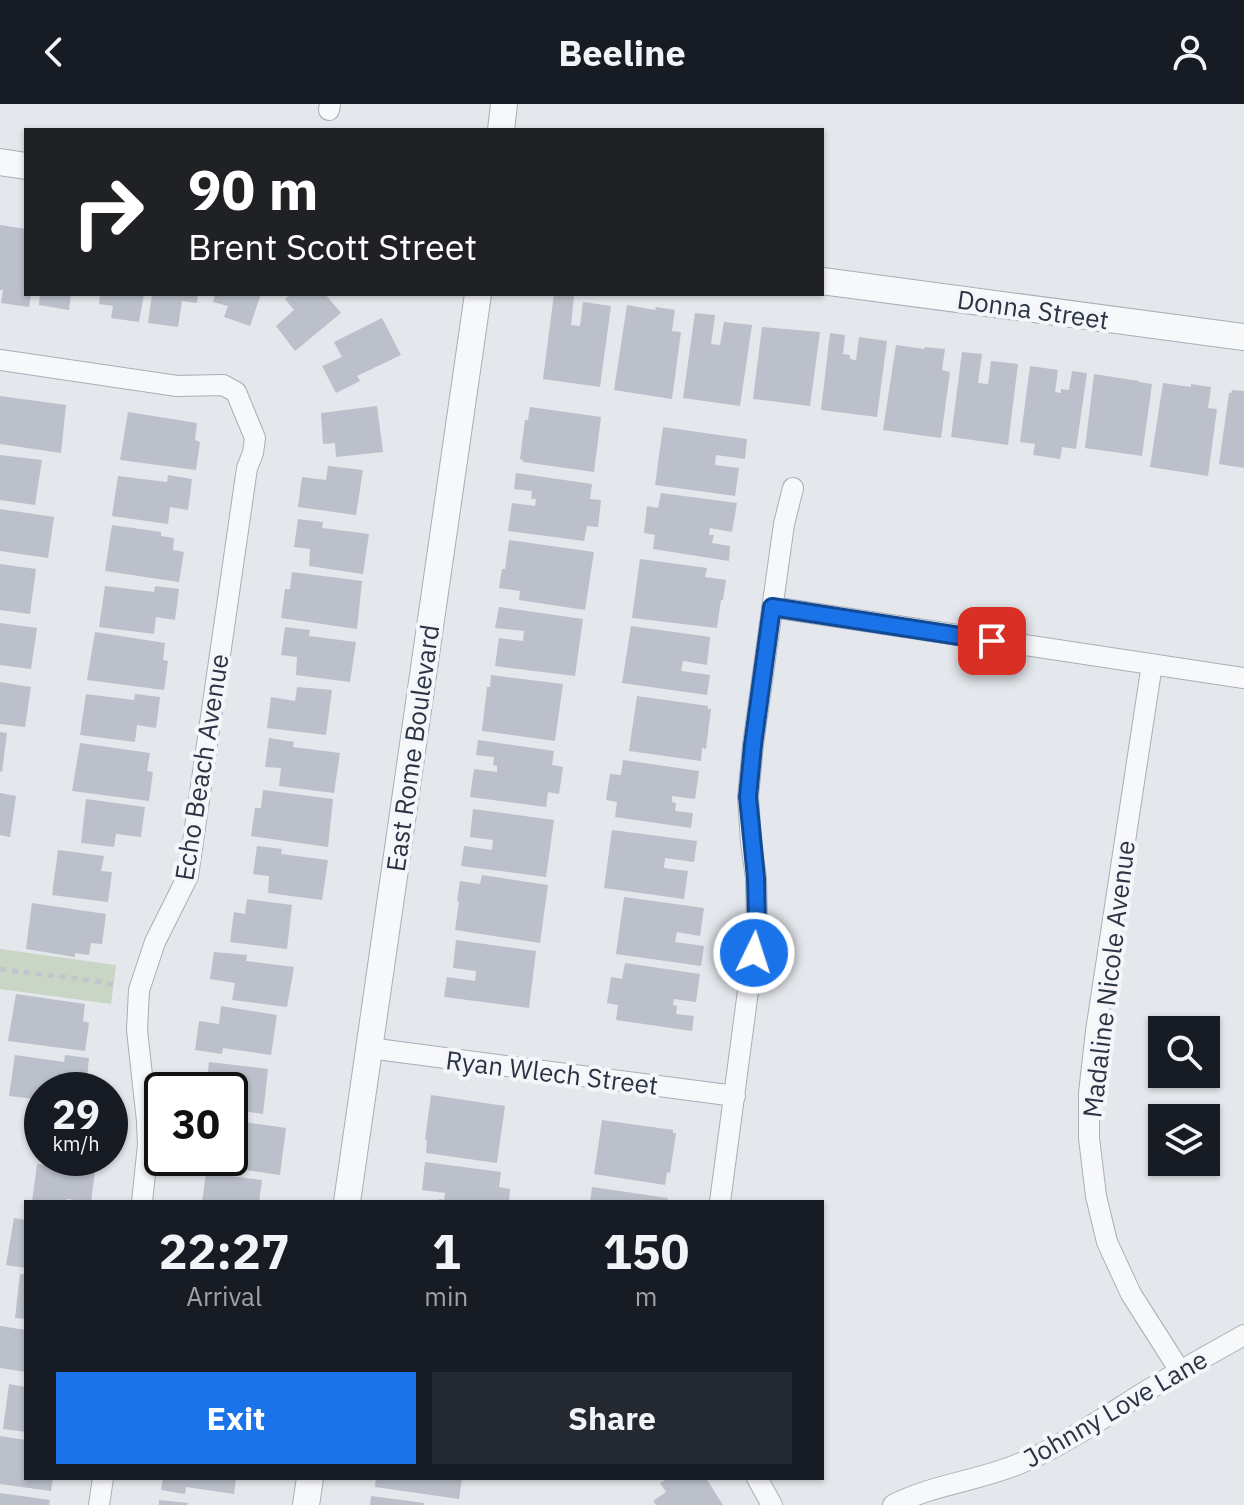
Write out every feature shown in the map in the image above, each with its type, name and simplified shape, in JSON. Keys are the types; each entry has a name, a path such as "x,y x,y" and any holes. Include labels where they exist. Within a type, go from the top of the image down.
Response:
{"street":[{"path":"501,128 504,104"},
{"path":"0,162 24,166"},
{"name":"Donna Street","path":"824,281 1244,337"},
{"name":"East Rome Boulevard","path":"347,1200 478,296"},
{"name":"Echo Beach Avenue","path":"0,360 177,386 223,385 236,392 255,438 244,484 188,876 155,942 139,990 137,1030 148,1145 142,1200"},
{"path":"720,1200 757,923 748,797 753,745 784,524 793,488"},
{"path":"772,607 1244,678"},
{"name":"Madaline Nicole Avenue","path":"1152,664 1096,1031 1089,1093 1089,1138 1096,1196 1107,1242 1131,1294 1180,1371"},
{"name":"Ryan Wlech Street","path":"369,1048 735,1096"},
{"name":"Johnny Love Lane","path":"893,1505 923,1492 1022,1463 1068,1440 1244,1335"},
{"path":"99,1505 103,1480"},
{"path":"306,1505 310,1480"},
{"path":"758,1480 772,1505"}],"path":[{"path":"0,969 90,980 139,990"}],"green space":[{"path":"0,949 116,965 111,1004 0,989"}],"building":[{"path":"0,225 24,229 24,296 31,296 29,307 1,303 3,290 0,290"},
{"path":"40,296 71,296 69,310 39,305"},
{"path":"100,296 144,296 139,322 111,318 113,306 99,304"},
{"path":"152,296 198,296 197,303 182,301 178,327 148,323"},
{"path":"214,296 260,296 250,326 224,317 228,306 213,302"},
{"path":"289,296 327,296 341,313 295,351 276,326 294,310 285,299"},
{"path":"554,296 574,296 571,325 580,326 583,302 611,306 600,387 543,379"},
{"path":"627,305 675,310 672,331 681,332 672,399 614,390"},
{"path":"695,313 715,315 711,344 720,345 724,322 752,325 740,406 683,398"},
{"path":"382,318 401,355 357,376 360,381 336,393 322,366 342,357 334,342"},
{"path":"762,327 820,332 810,406 753,399"},
{"path":"830,333 845,335 843,354 856,360 859,337 887,341 877,417 821,410"},
{"path":"896,345 945,349 942,370 950,372 941,438 883,430"},
{"path":"962,352 982,354 978,383 988,384 991,361 1018,364 1008,445 951,437"},
{"path":"1030,366 1058,370 1055,392 1061,393 1061,389 1069,390 1072,371 1087,373 1076,449 1062,447 1060,459 1033,455 1035,444 1020,442"},
{"path":"1094,374 1152,384 1142,456 1085,448"},
{"path":"1163,383 1211,387 1208,408 1217,409 1208,476 1150,467"},
{"path":"1232,390 1244,391 1244,468 1219,464 1229,393"},
{"path":"0,396 66,405 61,453 0,444"},
{"path":"377,406 383,452 336,457 335,443 323,444 321,413"},
{"path":"530,407 601,417 594,472 523,462 520,459 525,420 528,420"},
{"path":"128,412 197,423 195,440 200,442 196,470 120,460"},
{"path":"663,427 747,439 745,459 716,455 715,465 739,468 735,496 655,485"},
{"path":"0,455 42,460 35,505 0,500"},
{"path":"328,466 363,470 356,515 298,507 302,477 326,480"},
{"path":"516,473 592,484 590,499 601,500 598,527 587,526 584,541 508,531 512,503 535,506 536,499 531,499 532,491 514,489"},
{"path":"168,475 192,479 188,510 170,507 168,524 112,516 118,476 167,482"},
{"path":"661,493 737,503 732,532 710,528 709,535 714,535 712,543 730,546 729,561 653,549 655,535 644,533 647,506 658,508"},
{"path":"0,509 54,517 48,558 0,551"},
{"path":"298,519 323,522 322,528 369,534 363,574 309,566 310,549 294,547"},
{"path":"112,525 161,532 161,536 174,538 173,550 184,552 179,582 105,571"},
{"path":"509,540 594,552 585,610 519,600 520,591 499,588"},
{"path":"640,559 707,568 705,577 726,580 717,628 632,618"},
{"path":"0,564 36,569 30,614 0,610"},
{"path":"292,572 362,581 357,629 281,618 285,589 290,589"},
{"path":"105,586 154,592 155,586 179,589 175,620 156,617 154,634 99,627"},
{"path":"499,607 583,619 575,676 495,666 499,638 523,641 524,631 495,628"},
{"path":"0,623 37,628 31,669 0,665"},
{"path":"631,626 710,637 707,665 683,661 681,671 710,675 707,695 622,683"},
{"path":"285,627 310,630 309,636 356,642 350,682 296,675 297,657 281,655"},
{"path":"95,632 165,643 163,660 168,661 164,690 87,680"},
{"path":"491,675 563,684 555,741 482,731"},
{"path":"0,682 31,687 25,727 0,724"},
{"path":"297,687 332,690 326,735 267,728 271,697 295,701"},
{"path":"86,694 134,700 135,694 160,697 156,728 137,725 135,742 80,735"},
{"path":"637,696 708,706 711,709 706,749 702,748 701,761 629,751"},
{"path":"0,732 7,733 2,772 0,771"},
{"path":"269,738 294,742 293,747 340,753 334,793 279,786 281,768 265,767"},
{"path":"478,740 554,751 552,765 563,767 559,794 548,792 546,807 470,797 474,769 497,772 497,766 493,765 494,757 476,755"},
{"path":"80,743 150,753 147,771 153,772 149,801 72,791"},
{"path":"623,760 699,771 695,799 672,796 672,802 676,803 675,811 693,813 691,828 615,817 617,802 606,800 610,774 621,775"},
{"path":"263,790 333,799 328,847 251,836 255,808 261,808"},
{"path":"0,793 16,796 10,837 0,835"},
{"path":"86,799 145,807 141,837 116,834 114,847 81,843"},
{"path":"473,809 554,820 546,877 461,866 464,846 492,850 493,840 470,837"},
{"path":"612,830 697,841 694,862 665,858 664,868 688,871 684,899 604,888"},
{"path":"257,846 282,849 281,854 328,860 322,900 268,893 269,876 253,874"},
{"path":"58,850 104,856 101,871 112,872 108,902 52,895"},
{"path":"482,875 548,885 540,943 455,930 460,881 480,884"},
{"path":"624,897 704,908 700,936 677,932 675,942 704,946 701,966 616,954"},
{"path":"247,899 292,905 287,949 230,942 234,912 245,914"},
{"path":"32,903 106,914 102,944 91,943 89,955 75,953 75,957 26,949"},
{"path":"456,940 536,951 529,1008 444,997 447,977 475,981 476,971 453,968"},
{"path":"214,952 247,955 246,961 294,967 287,1007 232,1000 235,983 210,979"},
{"path":"625,963 700,974 696,1002 674,999 673,1005 677,1006 676,1014 694,1016 692,1031 616,1020 618,1005 607,1003 611,977 622,979"},
{"path":"16,994 85,1004 83,1021 89,1023 85,1051 8,1041"},
{"path":"221,1006 277,1015 271,1055 223,1048 222,1054 195,1050 199,1021 219,1024"},
{"path":"15,1055 64,1062 65,1055 89,1058 88,1072 24,1072 24,1098 9,1096"},
{"path":"209,1062 268,1069 263,1114 248,1112 248,1072 208,1072"},
{"path":"431,1095 505,1106 497,1163 426,1153"},
{"path":"602,1120 673,1130 676,1133 670,1173 667,1172 665,1185 594,1174"},
{"path":"248,1123 286,1128 280,1175 248,1170"},
{"path":"425,1162 501,1172 499,1187 510,1189 509,1200 444,1200 445,1193 422,1190"},
{"path":"35,1176 94,1176 91,1200 32,1200"},
{"path":"206,1176 262,1180 259,1200 202,1200"},
{"path":"592,1187 668,1198 668,1200 590,1200"},
{"path":"14,1218 24,1220 24,1268 6,1265"},
{"path":"20,1274 24,1274 24,1319 15,1318"},
{"path":"0,1326 24,1330 24,1372 0,1368"},
{"path":"9,1384 24,1387 24,1432 3,1429"},
{"path":"0,1436 24,1440 24,1480 53,1480 51,1491 0,1484"},
{"path":"163,1480 236,1480 234,1494 186,1487 185,1494 161,1490"},
{"path":"376,1480 462,1480 459,1499 375,1487"},
{"path":"665,1480 707,1480 723,1505 656,1505 653,1501 666,1492 660,1483"},
{"path":"0,1493 50,1500 49,1505 0,1505"},
{"path":"371,1496 424,1503 424,1505 370,1505"},
{"path":"159,1500 188,1503 159,1505"}],"route":[{"path":"754,953 756,878 748,797 772,607 992,641"}]}
